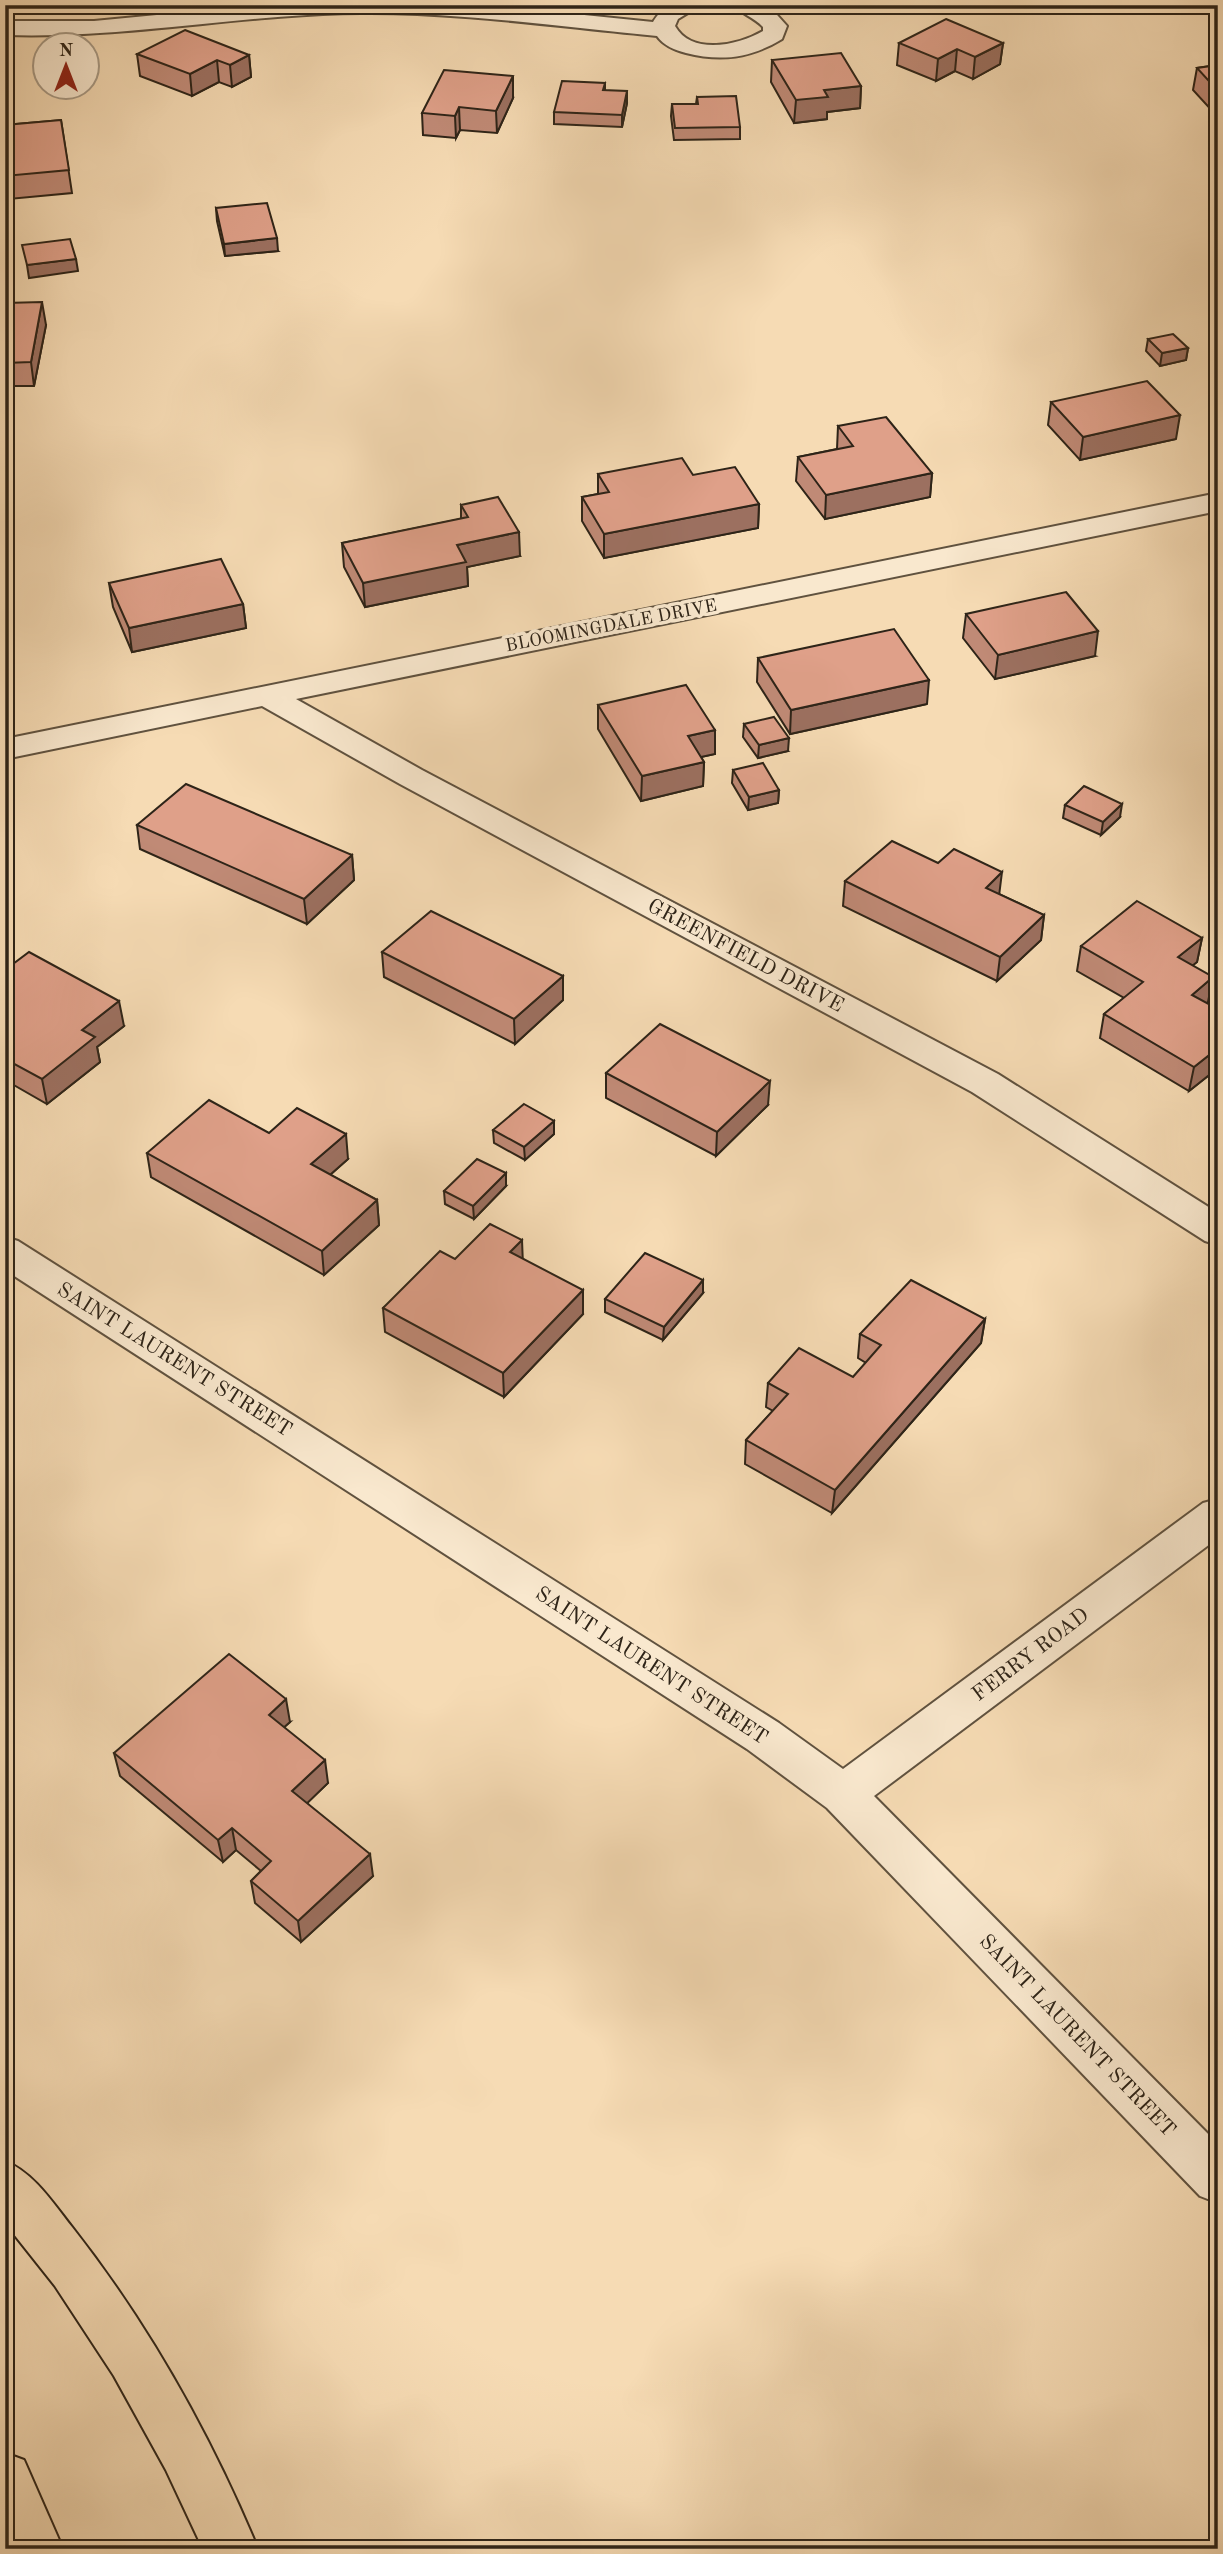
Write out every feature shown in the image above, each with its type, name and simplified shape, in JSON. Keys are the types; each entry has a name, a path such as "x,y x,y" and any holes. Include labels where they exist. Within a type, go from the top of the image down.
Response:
{"highway":[{"path":"5,2185 72,2266 151,2385 231,2549"},
{"path":"5,2479 36,2549"}],"street":[{"path":"663,30 662,22 668,15 690,5"},
{"path":"5,28 105,26 361,6 460,11 663,30 680,46 716,53 752,48 774,34 775,26 761,11 745,5"},
{"name":"BLOOMINGDALE DRIVE","path":"5,749 1218,502"},
{"name":"GREENFIELD DRIVE","path":"265,695 423,784 985,1083 1218,1231"},
{"name":"SAINT LAURENT STREET","path":"5,1251 763,1735 843,1794 1218,2179"},
{"name":"FERRY ROAD","path":"843,1794 1218,1515"}],"building":[{"path":"946,19 1003,43 975,57 957,49 938,59 899,43"},
{"path":"185,30 249,55 230,65 217,60 190,74 137,54"},
{"path":"841,53 861,86 824,90 828,97 796,100 772,60"},
{"path":"1218,65 1218,91 1197,68"},
{"path":"444,70 513,76 496,111 459,107 455,116 422,113"},
{"path":"562,81 605,83 603,90 627,91 622,115 554,112"},
{"path":"736,96 740,127 675,128 672,104 698,104 697,97"},
{"path":"61,120 69,170 5,176 5,125"},
{"path":"267,203 277,238 224,244 216,208"},
{"path":"70,239 76,259 27,265 22,245"},
{"path":"42,302 31,362 5,363 5,303"},
{"path":"1173,334 1188,348 1162,353 1148,339"},
{"path":"1147,381 1180,415 1083,437 1051,402"},
{"path":"886,417 932,473 826,495 798,457 853,446 838,426"},
{"path":"682,458 693,475 735,467 759,504 604,534 582,497 609,492 598,474"},
{"path":"498,497 519,532 457,545 466,562 363,583 342,543 468,517 461,505"},
{"path":"221,559 243,604 129,628 109,583"},
{"path":"1066,592 1098,631 998,655 966,614"},
{"path":"894,629 929,680 791,710 758,658"},
{"path":"686,685 715,730 688,736 704,762 642,776 598,705"},
{"path":"774,717 789,738 759,745 744,724"},
{"path":"763,763 779,790 749,797 733,770"},
{"path":"186,784 352,855 304,899 137,825"},
{"path":"1084,786 1122,804 1103,822 1065,805"},
{"path":"892,841 938,863 954,849 1002,872 986,888 1044,915 1000,957 845,881"},
{"path":"1137,901 1202,938 1178,957 1213,977 1192,995 1218,1009 1218,1048 1194,1067 1104,1014 1143,982 1081,946"},
{"path":"431,911 563,976 514,1019 382,952"},
{"path":"29,952 119,1001 82,1030 95,1037 42,1079 5,1059 5,970"},
{"path":"660,1024 770,1081 717,1132 606,1073"},
{"path":"209,1100 269,1133 297,1108 346,1134 311,1164 377,1200 322,1251 147,1153"},
{"path":"524,1104 554,1121 524,1147 493,1130"},
{"path":"477,1159 506,1173 473,1206 444,1191"},
{"path":"490,1224 522,1240 510,1252 583,1290 503,1373 383,1308 440,1251 455,1259"},
{"path":"645,1253 703,1280 664,1327 605,1299"},
{"path":"911,1280 985,1319 835,1490 746,1440 788,1394 768,1383 799,1348 853,1377 881,1345 860,1334"},
{"path":"229,1654 286,1699 269,1715 325,1760 292,1791 370,1854 298,1921 251,1881 271,1861 232,1828 218,1840 114,1753"}]}
